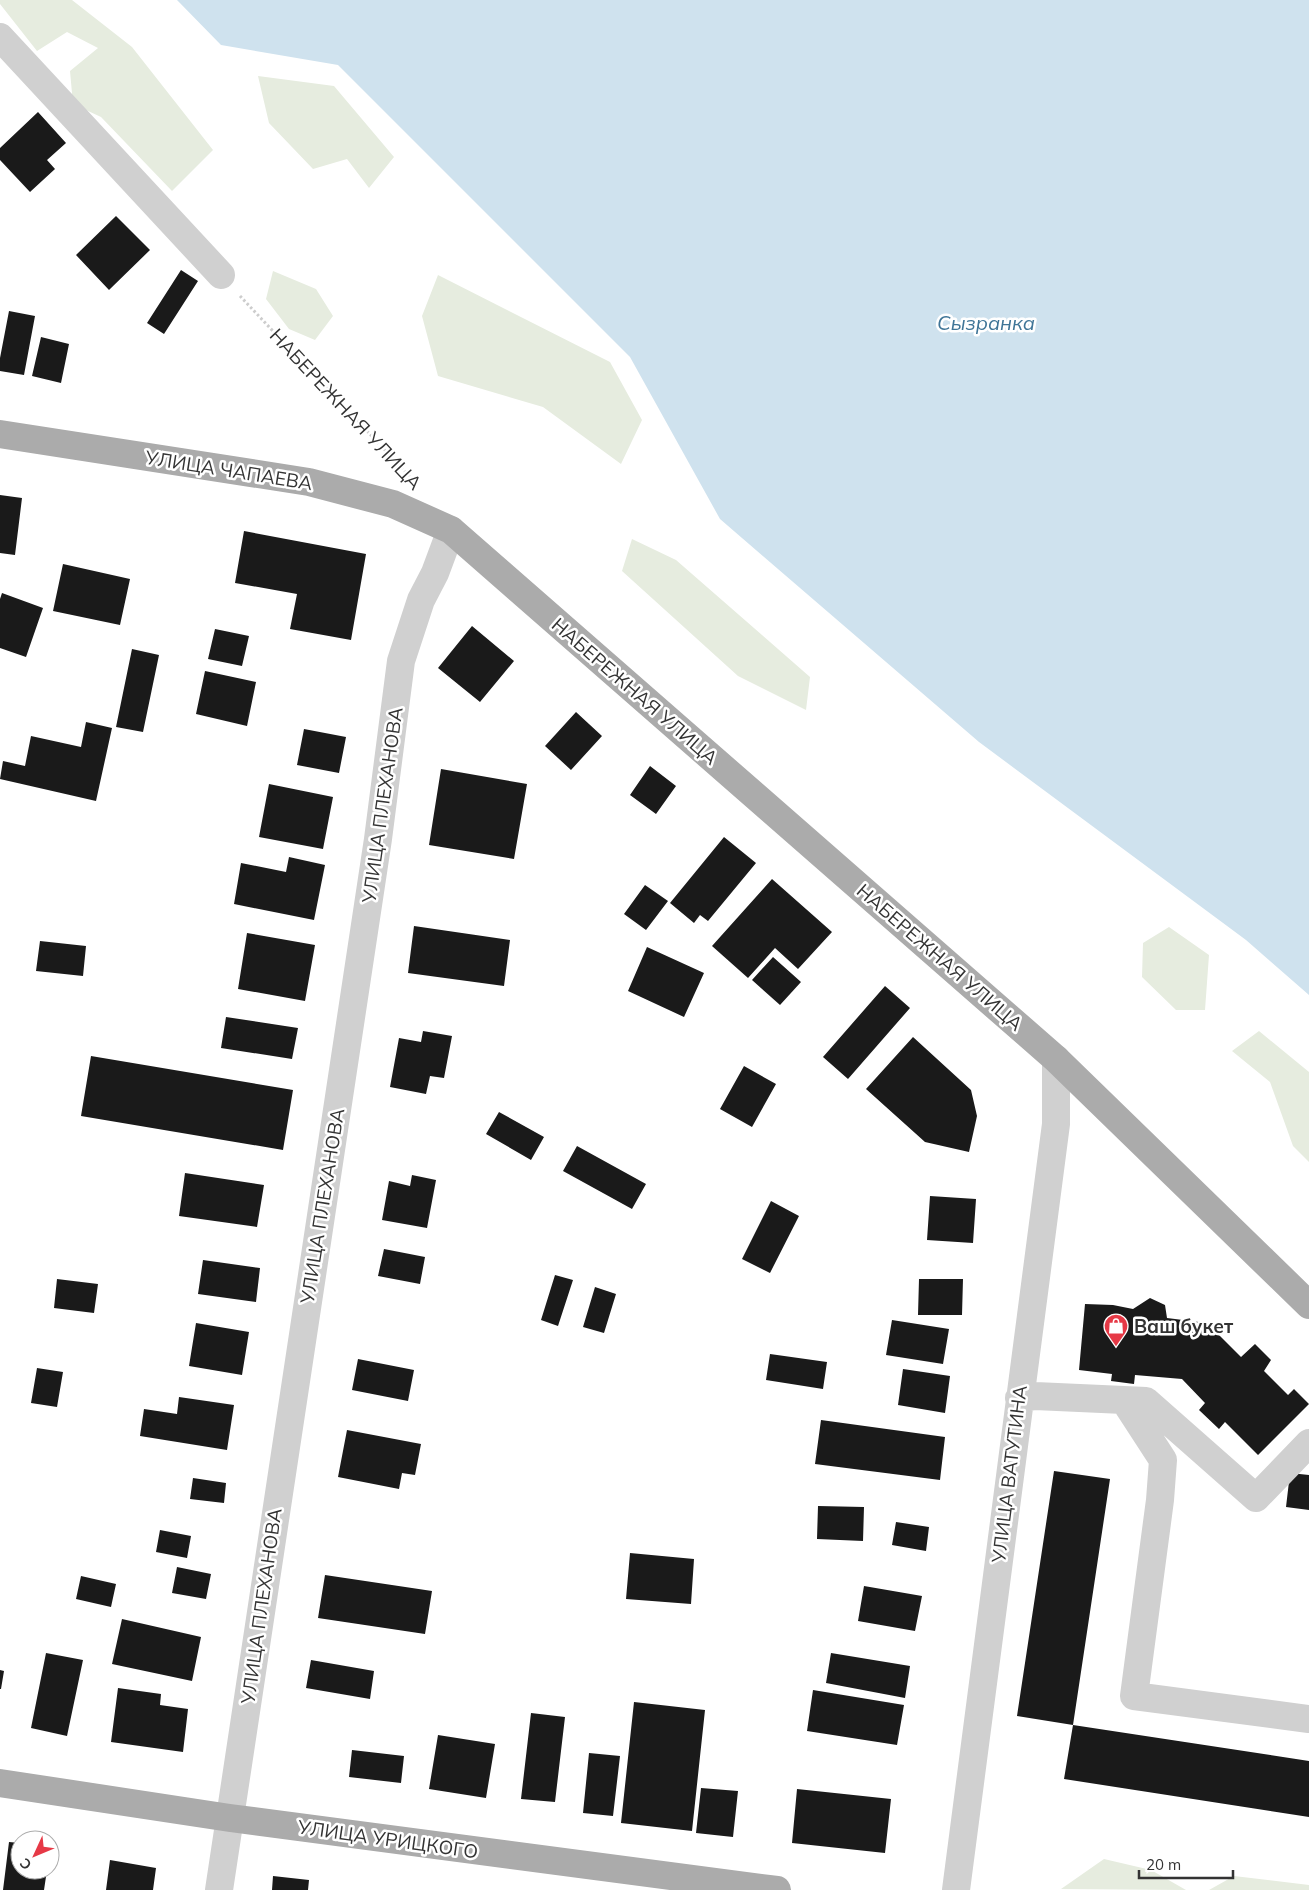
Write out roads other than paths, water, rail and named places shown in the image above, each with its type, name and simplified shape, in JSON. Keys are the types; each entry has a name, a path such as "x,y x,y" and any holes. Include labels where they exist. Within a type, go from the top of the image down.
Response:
{"main road":[{"name":"УЛИЦА ЧАПАЕВА","path":"0,434 309,482 392,504 451,530"},
{"name":"НАБЕРЕЖНАЯ УЛИЦА","path":"451,530 1056,1058 1309,1305"},
{"name":"УЛИЦА УРИЦКОГО","path":"0,1783 230,1818 777,1890"}],"street":[{"path":"0,37 221,275"},
{"name":"УЛИЦА ПЛЕХАНОВА","path":"219,1890 265,1573 378,840 401,661 421,600 435,574 451,530"},
{"name":"УЛИЦА ВАТУТИНА","path":"956,1890 1056,1124 1056,1058"},
{"path":"1019,1398 1146,1402 1256,1498 1309,1443"},
{"path":"1124,1400 1163,1460 1160,1500 1134,1696 1309,1719"}],"water":[{"name":"Сызранка","path":"177,0 1309,0 1309,995 1246,940 979,742 720,519 630,357 338,65 221,45"}],"place":[{"name":"Ваш букет","path":"1116,1347"}]}
